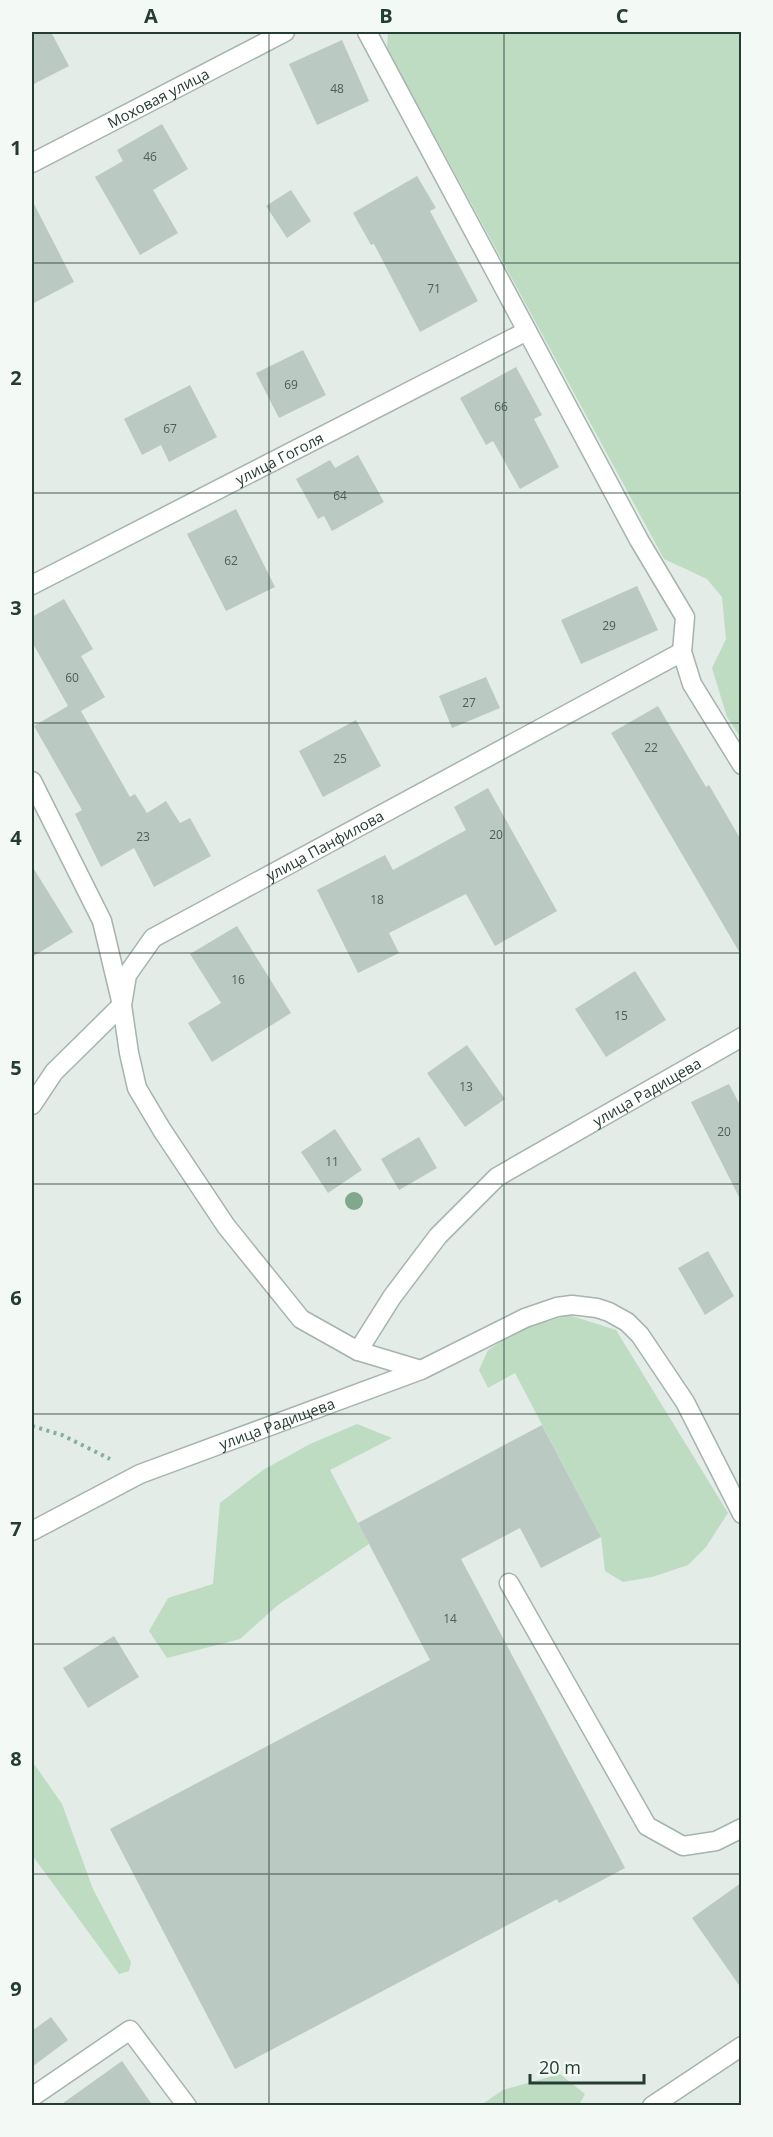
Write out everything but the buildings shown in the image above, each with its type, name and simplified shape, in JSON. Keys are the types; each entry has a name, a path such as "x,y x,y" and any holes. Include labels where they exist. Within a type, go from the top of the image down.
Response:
{"street":[{"name":"Моховая улица","path":"32,163 285,32"},
{"path":"367,32 639,540 686,617 682,652 692,684 741,765"},
{"name":"улица Гоголя","path":"32,585 527,331"},
{"name":"улица Панфилова","path":"122,1005 127,975 153,938 682,652"},
{"path":"32,781 102,921 122,1005 137,1088 162,1130 226,1226 301,1319 358,1351 421,1370"},
{"path":"32,1105 54,1072 122,1005"},
{"name":"улица Радищева","path":"358,1351 392,1298 438,1236 497,1177 741,1037"},
{"name":"улица Радищева","path":"32,1531 140,1474 421,1370 525,1318 557,1307 585,1306 609,1312 627,1322 652,1350 685,1402 741,1514"},
{"path":"509,1583 647,1826 683,1846 716,1841 741,1828"},
{"path":"32,2097 130,2030 187,2106"},
{"path":"652,2106 741,2046"}],"path":[{"path":"32,1426 62,1435 140,1474"}],"green space":[{"path":"388,32 741,32 741,738 727,717 712,668 726,639 722,597 707,579 664,559 387,48"},
{"path":"569,1315 616,1330 728,1513 706,1547 688,1565 652,1577 623,1582 605,1571 601,1537 515,1373 488,1388 479,1370 488,1350 521,1329"},
{"path":"357,1424 392,1438 330,1470 369,1544 278,1605 240,1639 167,1658 149,1631 168,1598 213,1584 220,1503 263,1470 310,1444"},
{"path":"32,1761 62,1804 93,1889 131,1962 129,1971 119,1974 32,1855"},
{"path":"560,2074 585,2094 579,2105 481,2105 503,2090"}]}
